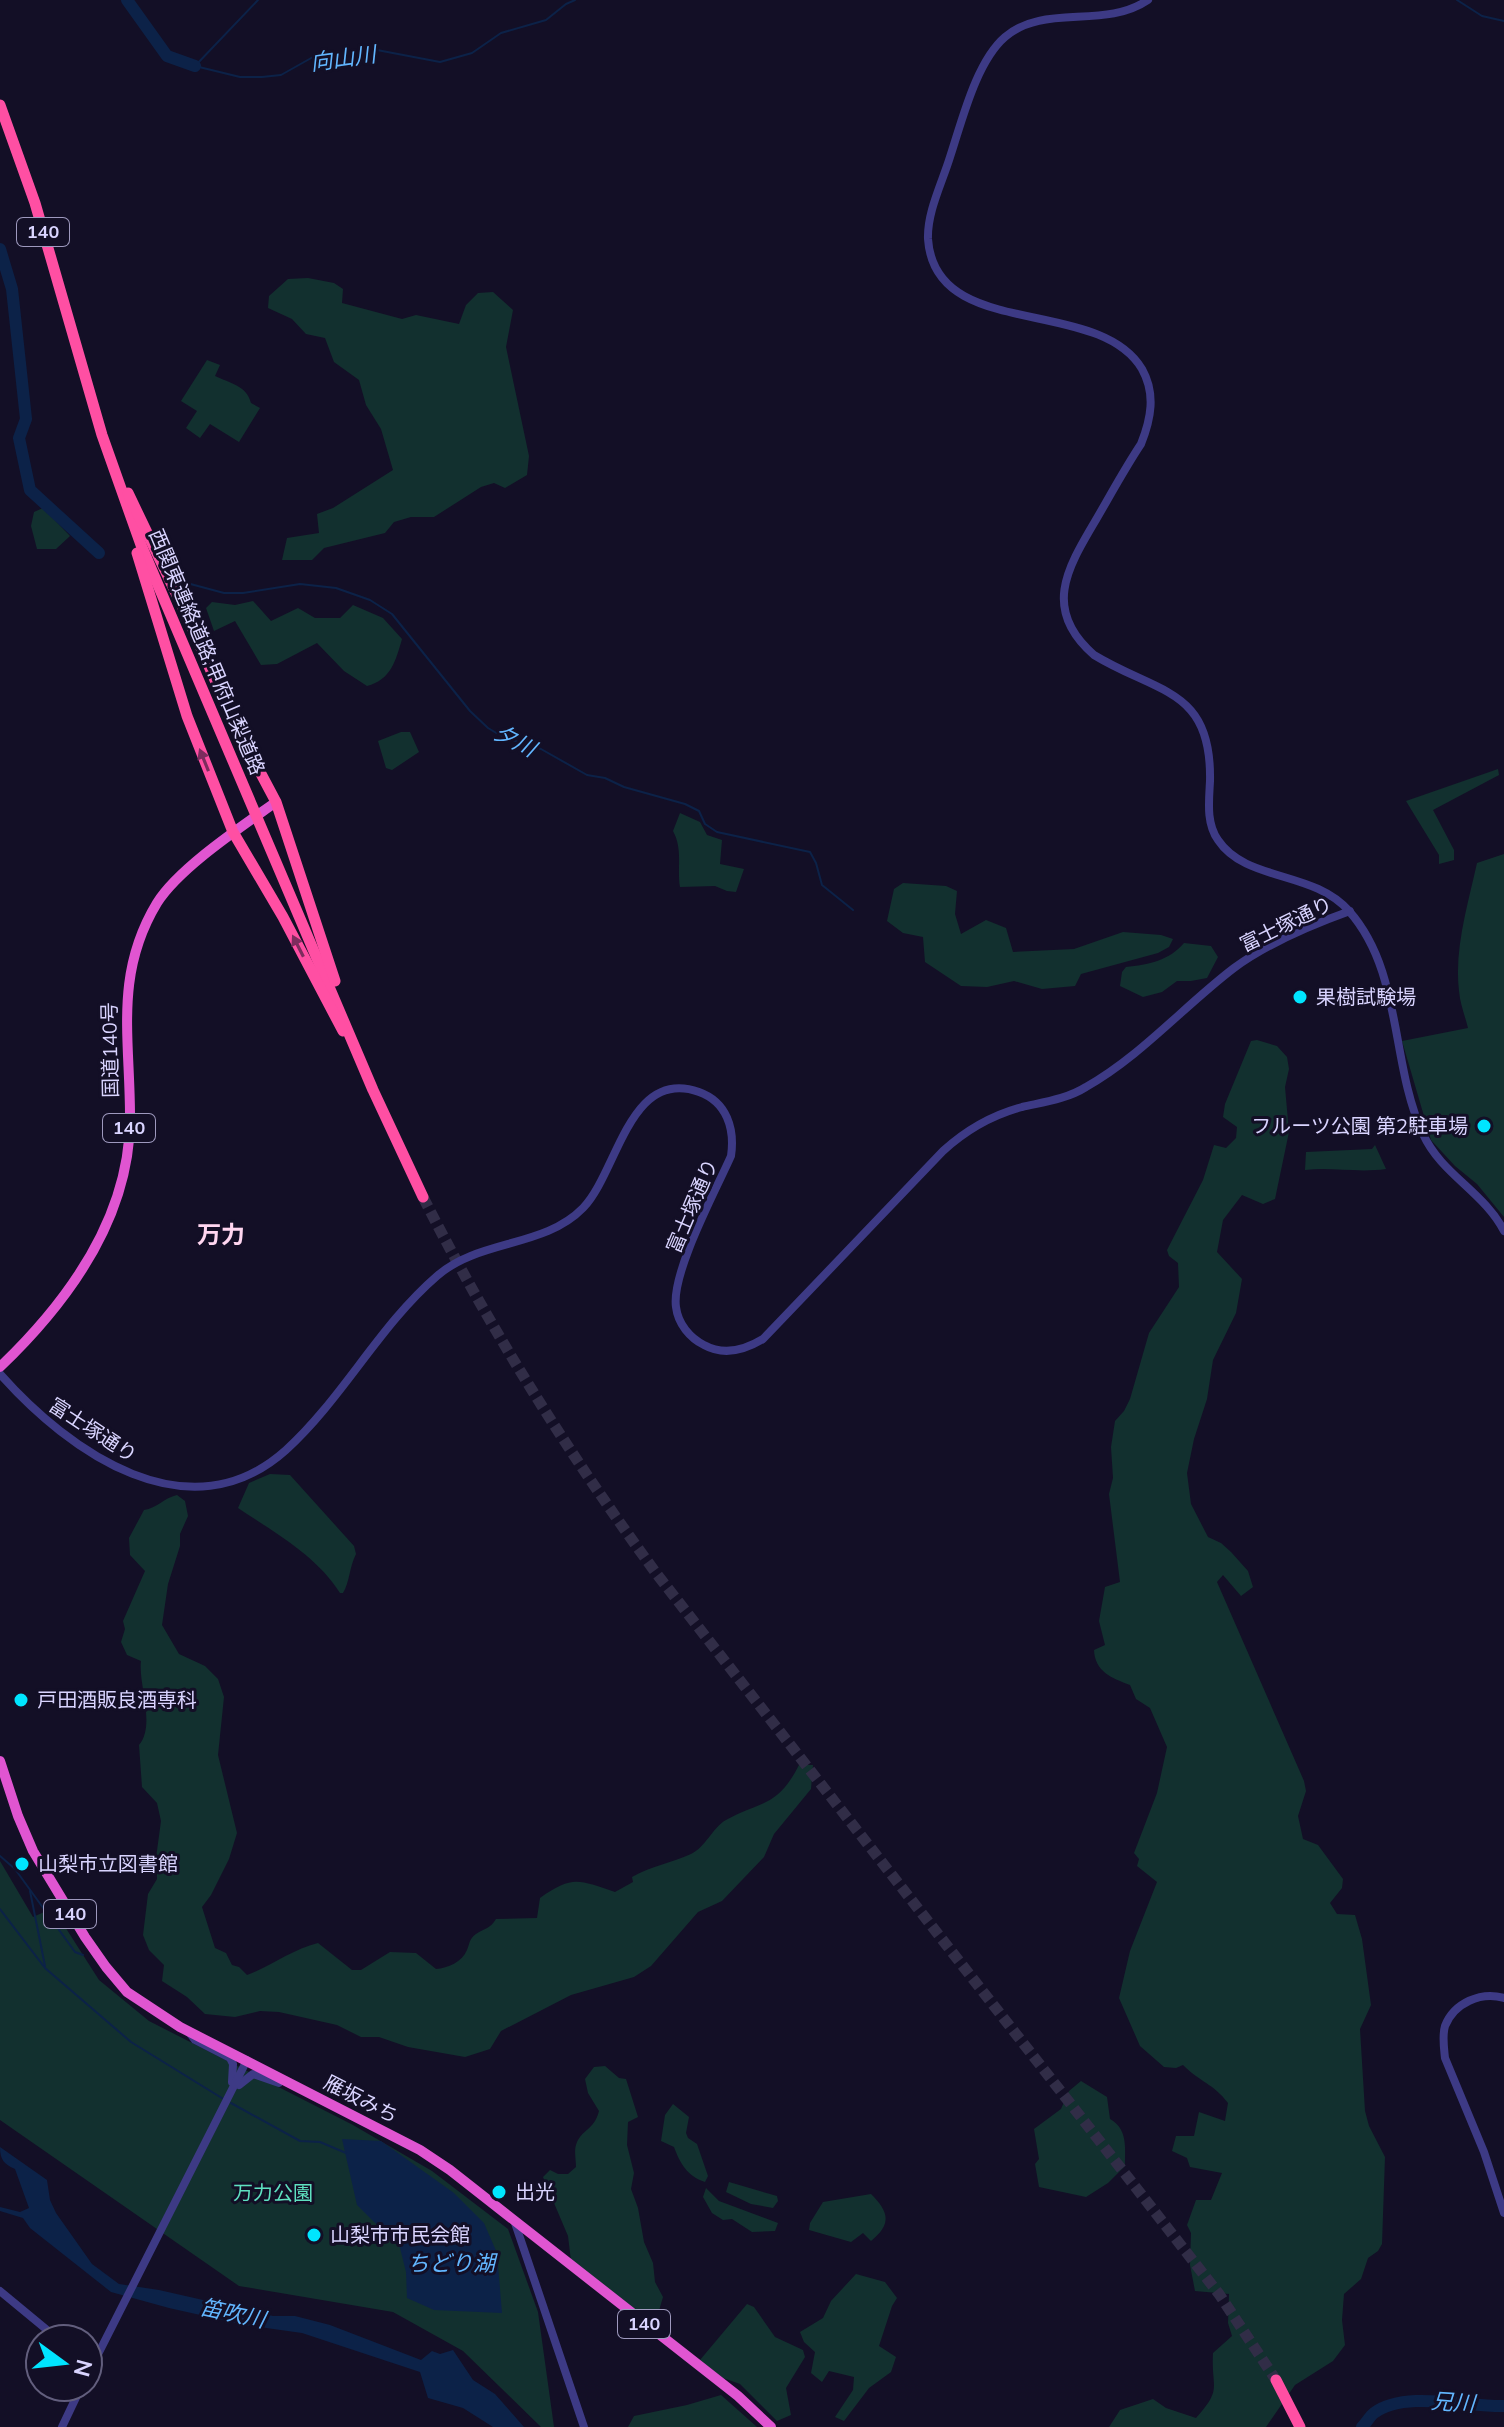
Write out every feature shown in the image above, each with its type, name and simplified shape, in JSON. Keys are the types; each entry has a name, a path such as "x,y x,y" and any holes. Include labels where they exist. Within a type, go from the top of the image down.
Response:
{"highway":[{"name":"西関東連絡道路;甲府山梨道路","path":"0,105 31,190 116,480 180,639 373,1090 423,1197"},
{"path":"81,361 124,485 233,721 276,802 358,1050"},
{"path":"116,480 187,716 233,832 283,917 373,1090"},
{"name":"国道140号","path":"0,1367 37,1329 76,1279 100,1237 120,1186 130,1115 127,989 132,959 144,928 172,882 233,832 276,802"},
{"name":"雁坂みち","path":"0,1761 33,1851 59,1898 101,1961 127,1992 157,2013 420,2150 450,2170 738,2396 771,2427"},
{"path":"1276,2380 1300,2427"}],"street":[{"path":"1148,0 1114,16 1035,21 1017,27 992,50 966,112 933,208 928,230 932,257 944,279 961,295 989,306 1097,333 1123,346 1139,365 1151,394 1147,427 1141,444 1067,573 1063,598 1069,624 1083,646 1094,655 1173,694 1196,713 1210,750 1210,821 1216,839 1224,848 1255,867 1329,893 1350,911 1362,927 1379,959 1423,1136 1438,1158 1491,1210 1504,1231"},
{"name":"富士塚通り","path":"0,1374 36,1413 116,1468 133,1476 152,1482 208,1486 247,1474 287,1449 436,1276 476,1252 554,1229 581,1210 604,1178 638,1110 652,1096 682,1088 709,1097 719,1105 727,1116 733,1142 731,1156 679,1279 675,1306 679,1320 695,1340 720,1351 744,1349 763,1339 943,1151 968,1130 1002,1113 1084,1089 1119,1064 1236,967 1297,933 1350,911"},
{"path":"1504,1998 1483,1996 1459,2007 1445,2026 1443,2042 1445,2058 1484,2152 1504,2213"},
{"path":"188,2030 195,2040 230,2058 234,2077 227,2100"},
{"path":"104,2340 247,2060"},
{"path":"227,2100 243,2080 253,2074 304,2090"},
{"path":"515,2223 584,2427"},
{"path":"0,2291 39,2323"},
{"path":"62,2427 73,2403"}],"green space":[{"path":"308,278 334,283 343,289 342,303 402,319 416,315 459,324 466,305 478,293 493,292 513,310 506,347 529,456 527,475 505,488 494,483 481,487 434,517 411,517 394,522 385,533 324,548 312,560 282,560 287,538 319,533 317,514 333,508 393,470 381,429 366,405 359,380 334,362 325,338 306,334 292,319 268,308 269,296 288,279"},
{"path":"207,360 220,365 215,376 242,389 251,403 260,408 239,442 210,424 200,438 186,428 197,411 181,401"},
{"path":"43,508 70,536 56,549 37,549 31,526 34,512"},
{"path":"253,601 271,621 298,608 315,618 340,618 353,605 383,618 402,639 395,662 382,679 367,686 344,671 317,643 277,664 261,665 235,621 214,631 206,608 212,602 235,605"},
{"path":"401,732 410,732 419,752 392,770 386,768 378,741"},
{"path":"1498,769 1499,775 1433,810 1454,850 1454,860 1439,864 1439,855 1406,801"},
{"path":"680,813 700,822 707,835 722,840 720,864 744,869 736,892 715,886 680,887 679,852 673,831"},
{"path":"1504,854 1504,1217 1477,1184 1431,1140 1402,1041 1468,1028 1460,1000 1458,975 1466,910 1477,863"},
{"path":"903,883 946,886 957,891 955,914 961,934 986,920 1006,928 1013,952 1074,949 1123,932 1173,939 1169,947 1158,953 1081,974 1075,986 1042,989 1014,981 987,987 961,986 925,962 923,937 903,933 887,921 894,889"},
{"path":"1184,943 1211,946 1218,957 1207,978 1177,981 1162,992 1143,997 1120,986 1126,967 1158,961"},
{"path":"1251,1041 1277,1046 1287,1057 1289,1069 1285,1087 1289,1132 1275,1199 1263,1204 1242,1195 1223,1220 1217,1252 1242,1279 1236,1313 1213,1360 1207,1399 1187,1473 1191,1504 1208,1537 1221,1543 1248,1571 1253,1587 1241,1596 1223,1575 1217,1582 1304,1781 1306,1791 1298,1816 1303,1839 1318,1845 1343,1879 1342,1888 1330,1903 1337,1914 1355,1915 1362,1939 1371,2005 1360,2029 1365,2111 1385,2157 1382,2244 1368,2258 1361,2279 1344,2294 1342,2320 1345,2345 1333,2361 1295,2385 1266,2427 1109,2427 1120,2410 1153,2399 1166,2408 1196,2418 1213,2394 1213,2353 1232,2336 1228,2323 1229,2294 1195,2291 1190,2265 1191,2233 1187,2225 1196,2200 1211,2200 1222,2173 1190,2167 1187,2158 1172,2151 1176,2136 1194,2136 1199,2112 1225,2121 1228,2103 1183,2065 1164,2067 1140,2046 1119,1998 1130,1951 1157,1882 1137,1866 1139,1859 1134,1853 1157,1793 1167,1747 1150,1708 1136,1699 1130,1685 1101,1669 1094,1650 1105,1645 1099,1621 1105,1587 1120,1582 1109,1494 1113,1478 1111,1447 1115,1421 1130,1399 1149,1333 1179,1287 1178,1263 1167,1250 1203,1180 1214,1145 1226,1148 1236,1138 1237,1127 1223,1117 1225,1104"},
{"path":"1375,1145 1386,1169 1305,1170 1306,1152 1372,1149"},
{"path":"270,1474 290,1475 354,1546 356,1554 343,1593 307,1556 238,1508 249,1483"},
{"path":"177,1495 185,1501 188,1516 180,1534 180,1546 168,1584 162,1625 179,1654 205,1666 218,1679 224,1697 218,1755 237,1833 229,1859 202,1907 215,1948 226,1953 232,1965 247,1975 318,1943 352,1970 361,1970 390,1952 416,1953 436,1969 445,1967 462,1958 472,1938 496,1919 537,1918 540,1898 560,1886 576,1882 615,1892 633,1882 632,1877 639,1873 691,1854 726,1820 776,1796 799,1765 813,1765 811,1789 774,1834 764,1857 722,1901 698,1912 651,1966 634,1977 571,1995 501,2031 490,2049 465,2057 408,2047 379,2037 361,2037 337,2025 279,2012 260,2011 235,2017 205,2014 187,1997 162,1981 164,1965 149,1950 143,1935 148,1894 157,1879 156,1858 161,1821 157,1803 142,1787 139,1745 144,1737 146,1716 141,1661 127,1655 121,1642 125,1629 123,1621 145,1571 130,1555 129,1538 144,1510"},
{"name":"万力公園","path":"0,1861 33,1917 53,1908 99,1980 149,2021 353,2125 432,2171 508,2229 538,2312 554,2427 541,2427 463,2351 393,2312 239,2286 0,2120"},
{"path":"605,2066 619,2078 626,2079 638,2117 628,2122 627,2145 634,2173 631,2189 644,2242 653,2263 655,2282 663,2297 658,2314 645,2315 635,2310 571,2261 568,2236 543,2177 550,2170 568,2174 576,2167 576,2145 599,2111 588,2093 585,2079 594,2067"},
{"path":"1081,2081 1107,2097 1110,2119 1120,2128 1125,2146 1125,2166 1108,2183 1086,2197 1039,2187 1035,2164 1039,2159 1034,2129 1061,2109 1069,2091"},
{"path":"673,2104 689,2117 686,2133 697,2144 708,2176 705,2182 685,2168 674,2147 661,2141 665,2115"},
{"path":"729,2182 777,2196 778,2201 773,2208 751,2204 726,2192"},
{"path":"706,2188 719,2201 778,2223 775,2231 752,2232 732,2219 723,2220 712,2213 703,2197"},
{"path":"871,2194 882,2207 886,2218 882,2229 871,2241 863,2233 851,2242 809,2230 823,2202"},
{"path":"856,2274 885,2282 897,2298 879,2346 896,2357 891,2372 869,2388 844,2421 835,2417 853,2390 854,2377 829,2371 822,2382 811,2373 815,2352 804,2342 800,2332 823,2318 831,2301"},
{"path":"747,2304 754,2307 775,2337 803,2350 805,2357 786,2388 791,2415 777,2421 740,2384 723,2378 700,2360"},
{"path":"721,2395 757,2427 628,2427 634,2416"}],"water":[{"name":"ちどり湖","path":"342,2139 381,2141 454,2193 484,2223 497,2253 502,2313 434,2310 407,2298 406,2272 400,2248 357,2205"},
{"name":"笛吹川","path":"0,2147 47,2180 56,2213 92,2264 119,2284 273,2316 295,2316 330,2325 421,2360 432,2351 440,2354 453,2350 473,2380 495,2394 524,2427 493,2427 463,2408 428,2398 420,2372 302,2333 245,2325 111,2292 30,2228 23,2218 0,2211 0,2207 20,2212 29,2208 15,2169 3,2161"}],"waterway":[{"path":"127,0 167,56 195,66"},
{"name":"向山川","path":"258,0 195,66 240,77 262,77 281,75 313,57 351,59 377,50 440,62 472,53 501,33 546,20 575,0"},
{"name":"向山川","path":"1457,0 1482,16 1504,21"},
{"name":"夕川","path":"0,249 12,289 26,419 19,438 30,490 99,553"},
{"name":"夕川","path":"183,582 224,593 300,584 336,588 370,600 392,614 470,711 488,728 503,737 541,749 587,775 685,804 699,811 705,824 717,832 810,852 822,885 853,910"},
{"path":"0,1856 15,1869 75,1952 83,1955"},
{"path":"30,1891 45,1966"},
{"path":"0,1909 45,1968 131,2042 225,2100"},
{"path":"231,2103 300,2141 320,2142 346,2153"},
{"name":"兄川","path":"1362,2427 1374,2413 1402,2402 1504,2406"}],"tunnel":[{"path":"423,1197 475,1295 532,1390 656,1573 1219,2294 1276,2380"}],"place":[{"name":"果樹試験場","path":"1300,997"},
{"name":"フルーツ公園 第2駐車場","path":"1484,1126"},
{"name":"戸田酒販良酒専科","path":"21,1700"},
{"name":"山梨市立図書館","path":"22,1864"},
{"name":"出光","path":"499,2192"},
{"name":"山梨市市民会館","path":"314,2235"}],"district":[{"name":"万力","path":"221,1235"}]}
